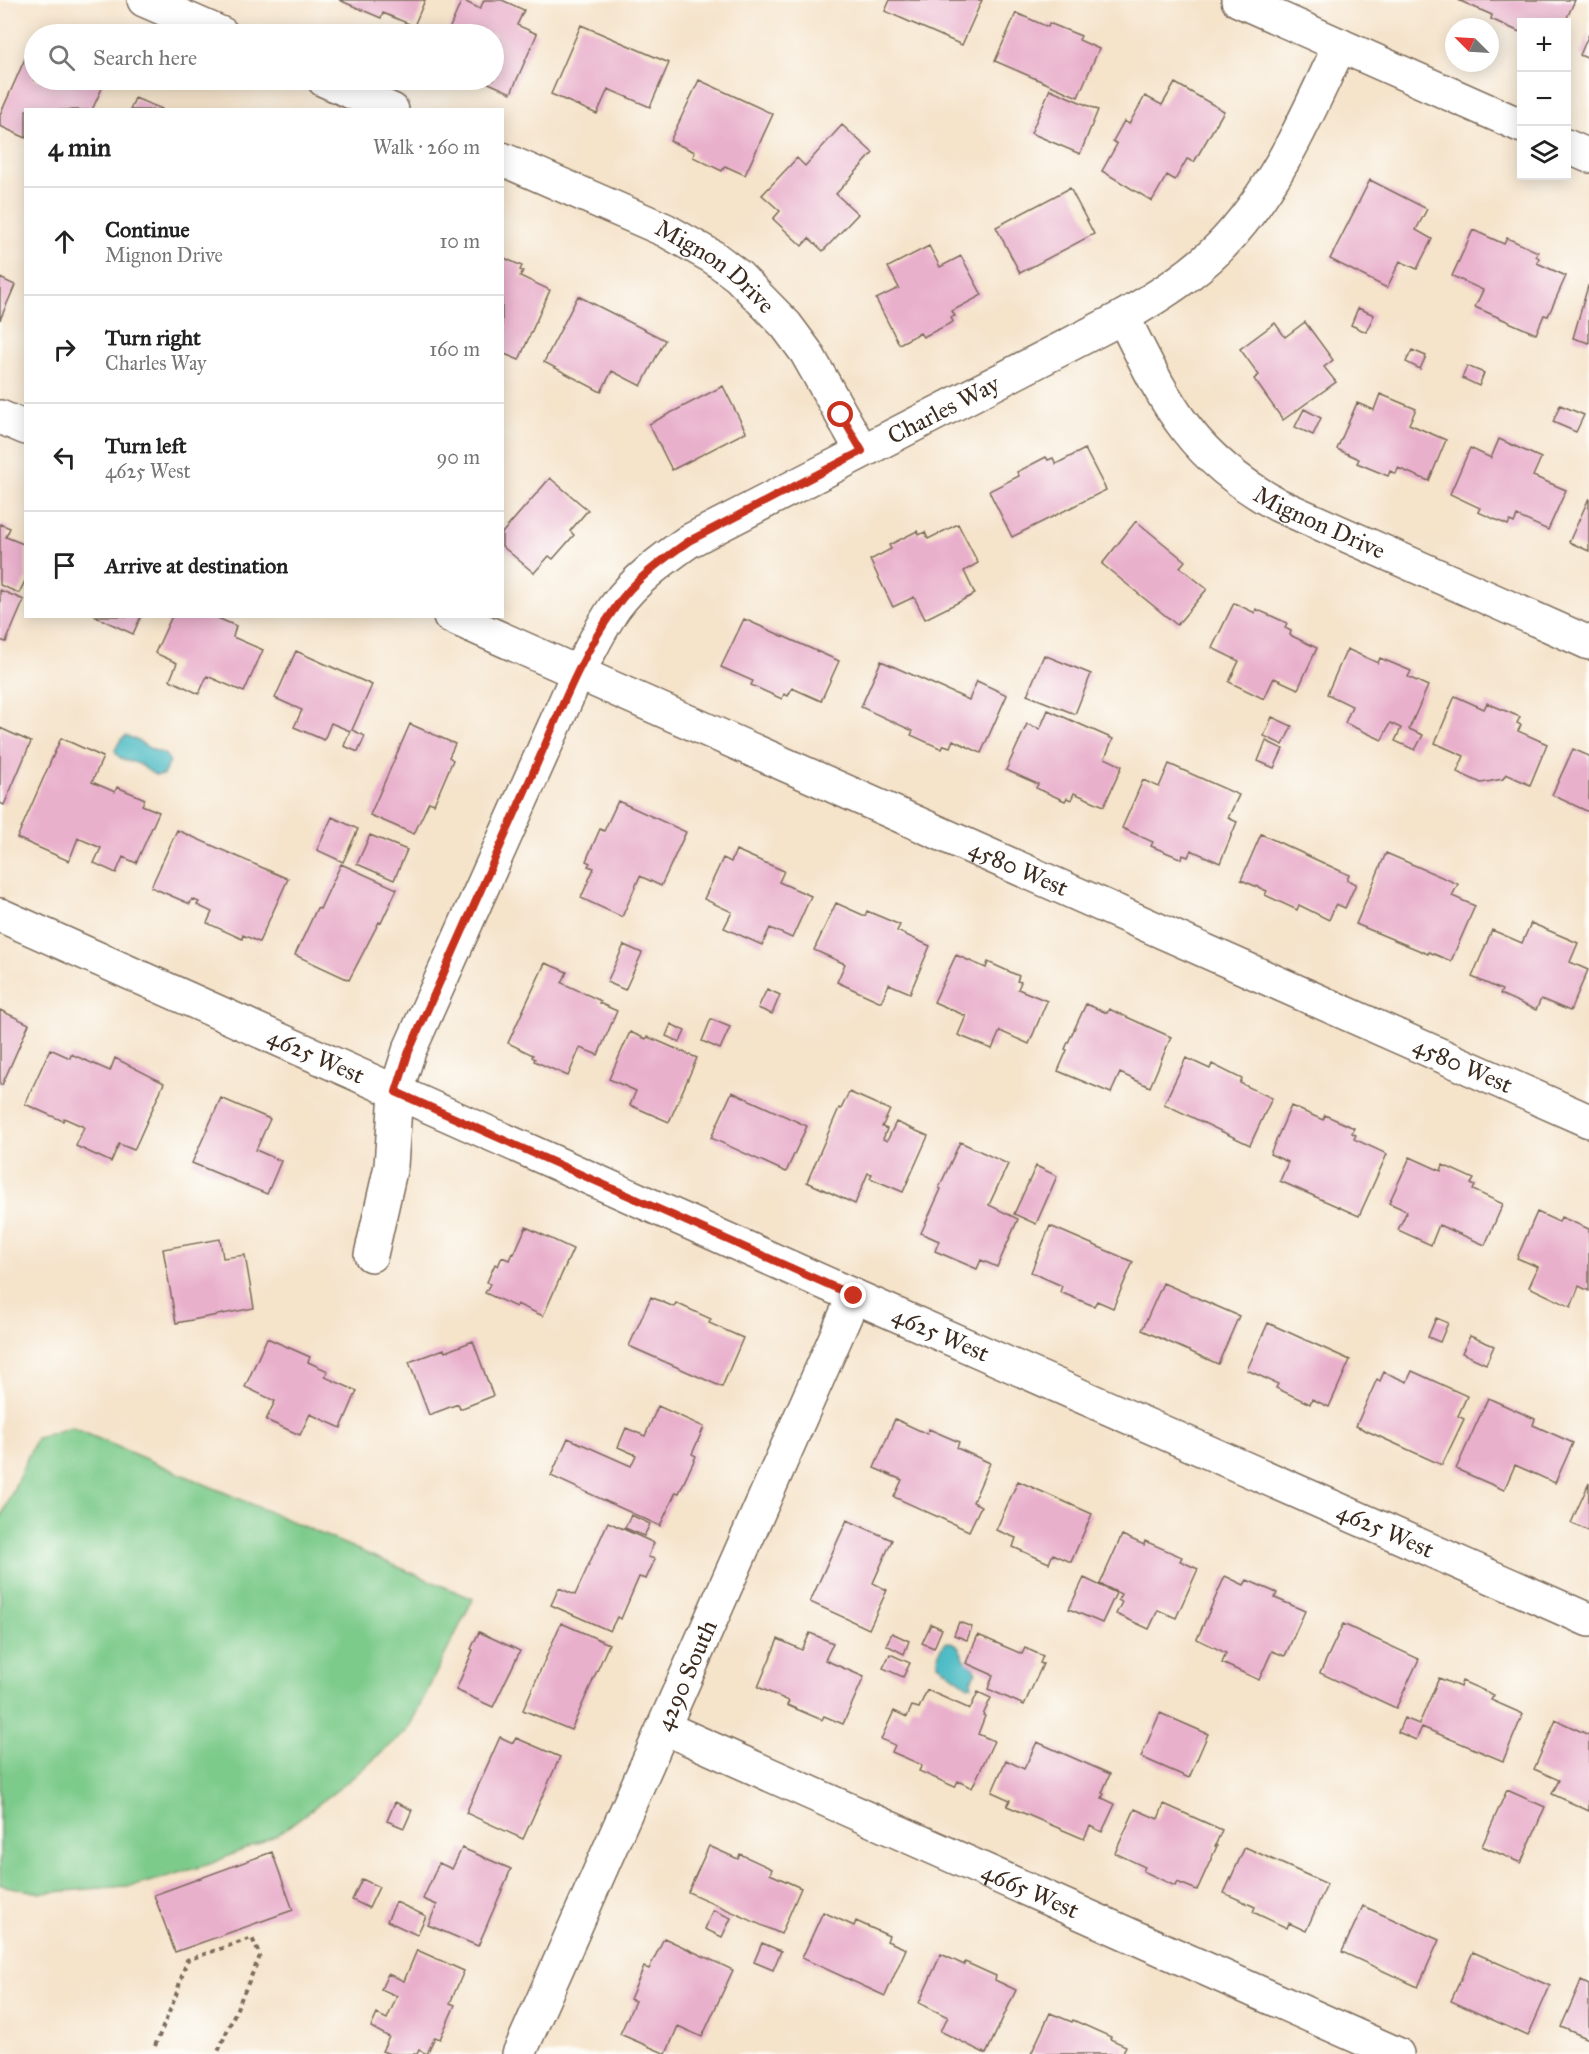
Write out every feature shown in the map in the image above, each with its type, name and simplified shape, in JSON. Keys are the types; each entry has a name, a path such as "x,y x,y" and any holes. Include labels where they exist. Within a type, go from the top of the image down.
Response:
{"street":[{"path":"144,0 199,24"},
{"path":"1238,0 1517,124"},
{"name":"Charles Way","path":"371,1255 391,1166 396,1092 409,1051 578,673 616,607 639,580 689,541 1123,317 1193,272 1219,249 1243,221 1288,154 1340,45"},
{"path":"347,90 387,108"},
{"path":"1571,148 1589,156"},
{"name":"Mignon Drive","path":"504,160 665,230 713,257 738,276 786,325 806,352 862,451"},
{"name":"Mignon Drive","path":"1123,317 1171,409 1188,433 1209,457 1254,492 1302,516 1589,643"},
{"path":"0,417 24,427"},
{"name":"4580 West","path":"454,618 1589,1121"},
{"name":"4625 West","path":"0,915 854,1296 1589,1620"},
{"name":"4290 South","path":"519,2054 854,1296"},
{"name":"4665 West","path":"664,1728 1397,2054"}],"path":[{"path":"155,2046 175,1998 187,1960 252,1938 260,1956 217,2054"}],"green space":[{"path":"71,1427 473,1599 407,1731 345,1784 277,1835 210,1864 138,1885 41,1893 0,1885 0,1520 36,1438"}],"water":[{"path":"126,736 166,756 170,762 163,775 155,775 139,764 119,757 115,750 121,739"},
{"path":"947,1642 958,1646 966,1661 976,1670 971,1681 972,1685 968,1686 938,1664 939,1652"}],"building":[{"path":"339,0 425,0 415,24 409,24 383,13 381,18"},
{"path":"462,0 480,9 484,0 502,0 524,10 517,25 537,34 511,93 504,90 504,24 451,24"},
{"path":"890,0 982,0 962,45 885,11"},
{"path":"1458,0 1575,0 1567,18 1517,18 1517,31 1499,23 1499,18 1491,18 1492,15"},
{"path":"1016,13 1048,27 1049,23 1081,36 1079,40 1099,49 1078,97 995,61"},
{"path":"581,25 669,63 650,107 608,89 597,114 551,94"},
{"path":"1589,34 1589,59 1580,55"},
{"path":"24,61 24,90 101,90 93,108 24,108 24,137 0,126 0,115"},
{"path":"699,80 773,114 745,175 725,166 722,171 693,157 695,152 670,141"},
{"path":"1175,83 1224,111 1194,162 1187,159 1175,180 1167,175 1152,201 1102,171 1117,144 1113,141 1124,121 1129,124 1145,96 1162,105"},
{"path":"1050,89 1098,110 1080,154 1031,133"},
{"path":"135,98 160,108 131,108"},
{"path":"842,125 873,153 836,194 858,214 823,251 809,238 802,246 773,219 780,211 762,195 797,158 805,166"},
{"path":"1370,180 1427,209 1416,230 1432,239 1417,269 1400,261 1387,288 1330,259"},
{"path":"1070,188 1094,234 1020,273 996,227"},
{"path":"1473,230 1504,244 1507,238 1538,252 1537,263 1566,276 1548,316 1544,315 1536,334 1475,307 1483,290 1452,276"},
{"path":"929,246 940,267 961,256 982,295 952,311 955,316 951,317 953,322 923,337 920,333 899,344 876,299 899,288 888,267"},
{"path":"504,258 522,266 520,270 523,271 520,276 550,290 519,360 504,354"},
{"path":"0,278 15,285 0,320"},
{"path":"1589,287 1589,343 1573,338"},
{"path":"578,296 665,340 641,386 612,371 601,392 544,362"},
{"path":"1358,308 1374,315 1366,332 1351,325"},
{"path":"1305,322 1333,360 1324,367 1336,382 1283,420 1254,379 1259,375 1240,349 1275,323 1285,337"},
{"path":"1412,350 1426,356 1420,369 1406,362"},
{"path":"1467,366 1484,373 1479,386 1462,378"},
{"path":"723,386 746,432 672,470 649,424"},
{"path":"1380,394 1416,409 1409,424 1446,440 1429,481 1398,468 1396,474 1390,471 1388,476 1357,463 1359,459 1337,449 1357,403 1374,410"},
{"path":"1560,405 1584,415 1576,432 1553,422"},
{"path":"1304,409 1321,418 1313,435 1295,427"},
{"path":"1499,439 1541,458 1533,476 1566,490 1548,530 1517,516 1514,523 1510,521 1508,525 1478,512 1480,508 1450,494 1470,448 1491,458"},
{"path":"1085,449 1106,490 1012,537 989,491 1019,476 1017,472 1046,457 1048,460 1053,458 1056,464"},
{"path":"550,478 588,510 570,531 574,535 553,559 549,556 534,573 504,548 504,531"},
{"path":"1589,498 1589,551 1569,542"},
{"path":"1136,521 1185,561 1180,567 1207,589 1177,625 1102,564"},
{"path":"0,524 10,528 6,537 24,544 24,583 19,593 0,585"},
{"path":"958,524 978,563 964,571 975,594 925,619 914,597 893,607 870,560 891,549 889,545 917,531 919,535 925,532 928,539"},
{"path":"0,590 24,600 6,642 0,640"},
{"path":"1234,603 1255,613 1256,609 1287,623 1285,628 1291,631 1290,635 1317,648 1298,689 1274,678 1264,699 1229,682 1239,661 1212,648"},
{"path":"98,618 140,618 133,634"},
{"path":"171,618 218,618 236,626 233,637 263,650 244,692 207,676 199,694 170,680 177,663 155,653"},
{"path":"744,619 839,661 821,701 792,688 788,696 784,694 782,699 751,685 753,681 721,667"},
{"path":"1347,649 1378,663 1380,658 1411,671 1408,677 1428,686 1409,729 1423,735 1415,750 1395,741 1401,728 1390,723 1382,740 1345,723 1352,706 1327,694"},
{"path":"296,651 372,685 352,730 365,736 358,752 344,746 350,731 331,723 324,740 294,727 302,710 275,698"},
{"path":"1044,655 1091,674 1075,714 1027,695"},
{"path":"881,661 969,700 977,681 1007,695 981,753 953,740 950,747 944,745 942,749 911,735 913,731 861,707"},
{"path":"1455,696 1484,709 1487,703 1520,717 1517,723 1521,725 1518,731 1547,744 1530,785 1506,774 1503,779 1481,783 1457,772 1464,756 1435,743"},
{"path":"1048,710 1113,739 1105,758 1122,766 1104,806 1074,793 1071,800 1067,798 1065,801 1036,788 1038,784 1006,770 1027,724 1040,729"},
{"path":"1272,717 1292,726 1283,745 1264,736"},
{"path":"410,724 455,744 449,757 453,760 434,804 429,802 414,834 370,815"},
{"path":"0,728 31,742 4,805 0,803"},
{"path":"61,738 103,757 92,782 115,792 117,787 145,799 142,805 159,812 136,863 123,857 116,873 94,863 101,848 78,838 69,861 17,838"},
{"path":"1266,741 1283,749 1274,768 1258,761"},
{"path":"1573,749 1589,756 1589,812 1552,795"},
{"path":"1169,764 1239,795 1228,818 1237,822 1220,863 1191,850 1188,857 1183,855 1182,859 1151,846 1153,842 1122,828 1143,780 1159,787"},
{"path":"618,801 686,832 661,886 640,876 622,917 581,898 594,868 588,866 590,863 586,861 600,829 604,831"},
{"path":"332,817 358,829 343,862 317,850"},
{"path":"177,830 288,879 259,942 243,935 242,939 207,923 212,912 197,905 199,902 192,899 190,904 151,887"},
{"path":"1261,834 1349,875 1347,880 1356,884 1345,908 1336,904 1329,920 1299,905 1297,910 1265,895 1267,891 1241,880"},
{"path":"370,835 407,850 394,880 357,864"},
{"path":"736,850 784,871 779,882 811,896 792,938 770,928 762,945 724,928 732,912 704,899 723,858 731,862"},
{"path":"1386,853 1458,884 1452,896 1475,906 1451,961 1429,952 1428,954 1356,924"},
{"path":"341,864 397,889 349,980 295,955"},
{"path":"836,903 865,916 867,911 900,925 897,931 930,946 910,993 889,984 881,1002 837,982 845,964 814,950"},
{"path":"1531,923 1578,943 1570,962 1588,970 1570,1011 1541,999 1536,1010 1500,994 1502,990 1472,977 1492,930 1522,943"},
{"path":"624,945 642,953 625,990 607,982"},
{"path":"956,955 986,968 988,962 1019,976 1017,981 1021,982 1018,989 1047,1001 1029,1044 1000,1031 992,1049 958,1035 966,1016 934,1002"},
{"path":"545,963 567,972 562,983 617,1011 598,1055 580,1048 568,1076 534,1061 533,1055 508,1043"},
{"path":"767,989 780,995 772,1014 758,1008"},
{"path":"1086,1004 1107,1013 1109,1009 1171,1037 1150,1087 1120,1073 1111,1093 1058,1071 1067,1050 1065,1049"},
{"path":"0,1010 29,1024 2,1085 0,1085"},
{"path":"711,1019 730,1027 720,1049 702,1041"},
{"path":"671,1024 685,1031 680,1042 666,1036"},
{"path":"630,1032 697,1058 669,1122 630,1105 636,1091 609,1079"},
{"path":"50,1049 70,1058 71,1054 110,1071 115,1058 164,1083 134,1150 119,1144 111,1162 76,1146 84,1127 64,1118 63,1121 25,1104"},
{"path":"1186,1058 1210,1069 1212,1064 1242,1079 1240,1083 1272,1098 1250,1145 1164,1104"},
{"path":"732,1092 807,1126 786,1172 711,1138"},
{"path":"849,1092 890,1110 882,1127 887,1129 883,1139 887,1141 896,1122 928,1136 903,1192 870,1178 872,1174 868,1173 855,1204 807,1182 839,1108 841,1109"},
{"path":"221,1098 270,1119 256,1150 281,1161 267,1194 192,1163"},
{"path":"1291,1106 1323,1120 1325,1115 1354,1128 1352,1133 1356,1135 1354,1139 1387,1154 1359,1216 1280,1181 1288,1162 1270,1154"},
{"path":"960,1142 1008,1164 989,1205 1018,1219 997,1267 981,1260 977,1269 935,1251 939,1241 921,1233"},
{"path":"1410,1157 1441,1171 1443,1165 1474,1179 1471,1184 1475,1186 1473,1190 1503,1204 1485,1245 1439,1225 1431,1245 1398,1230 1407,1211 1389,1203"},
{"path":"1036,1166 1057,1176 1036,1224 1014,1214"},
{"path":"1537,1212 1559,1222 1561,1217 1589,1229 1589,1291 1579,1286 1571,1307 1529,1287 1538,1267 1517,1258"},
{"path":"1050,1226 1133,1262 1113,1308 1097,1301 1094,1306 1060,1292 1062,1286 1031,1272"},
{"path":"526,1227 573,1249 543,1316 485,1293 495,1264 498,1266 502,1257 509,1260"},
{"path":"220,1239 223,1258 245,1255 254,1308 176,1323 163,1249"},
{"path":"1163,1283 1239,1316 1218,1364 1142,1330"},
{"path":"651,1297 674,1307 676,1303 711,1319 709,1323 743,1338 722,1387 629,1346"},
{"path":"1436,1318 1448,1323 1440,1342 1428,1337"},
{"path":"1268,1323 1350,1360 1329,1407 1312,1399 1310,1404 1276,1388 1278,1384 1247,1370"},
{"path":"1470,1336 1494,1346 1486,1364 1462,1353"},
{"path":"267,1338 310,1357 308,1362 328,1371 325,1377 357,1391 341,1428 310,1414 300,1435 266,1420 275,1401 245,1387"},
{"path":"473,1341 493,1396 460,1409 458,1404 429,1415 409,1362"},
{"path":"1412,1371 1467,1396 1458,1416 1464,1419 1442,1465 1356,1426 1377,1379 1380,1381 1384,1372 1407,1382"},
{"path":"1488,1398 1535,1419 1533,1425 1573,1443 1555,1483 1515,1465 1504,1490 1456,1469"},
{"path":"658,1406 704,1427 692,1454 696,1456 679,1493 676,1492 660,1526 551,1476 568,1438 631,1466 636,1455 618,1447 626,1428 645,1436"},
{"path":"895,1419 927,1434 929,1429 959,1442 957,1448 990,1463 973,1502 981,1506 969,1531 894,1497 902,1480 874,1468"},
{"path":"1018,1481 1092,1514 1071,1562 1053,1554 1049,1563 1013,1547 1016,1538 996,1530"},
{"path":"1589,1483 1589,1531 1571,1523"},
{"path":"631,1515 650,1524 644,1536 625,1528"},
{"path":"847,1520 892,1540 873,1583 887,1590 869,1629 810,1602"},
{"path":"608,1522 654,1543 648,1557 655,1559 646,1579 639,1577 621,1619 617,1617 610,1631 551,1605 559,1588 575,1595"},
{"path":"1122,1535 1144,1545 1145,1541 1182,1557 1180,1561 1198,1569 1176,1618 1158,1610 1149,1629 1116,1614 1122,1602 1118,1600 1121,1594 1100,1584"},
{"path":"1225,1576 1244,1585 1247,1580 1277,1593 1275,1598 1305,1611 1285,1656 1272,1651 1259,1680 1222,1663 1226,1653 1197,1639"},
{"path":"1084,1578 1116,1593 1102,1623 1069,1609"},
{"path":"959,1622 972,1627 967,1640 954,1635"},
{"path":"561,1623 609,1644 571,1730 523,1710"},
{"path":"931,1624 942,1629 934,1648 922,1643"},
{"path":"1343,1624 1419,1659 1396,1708 1320,1673"},
{"path":"479,1632 520,1651 493,1707 456,1690"},
{"path":"810,1633 833,1643 825,1660 864,1677 843,1724 824,1716 822,1720 787,1705 789,1701 758,1687 778,1639 802,1650"},
{"path":"892,1633 909,1641 904,1654 886,1645"},
{"path":"978,1635 1022,1654 1025,1648 1043,1656 1040,1663 1043,1664 1024,1705 988,1689 993,1675 966,1663"},
{"path":"890,1654 910,1663 903,1677 883,1668"},
{"path":"1439,1678 1460,1687 1462,1681 1494,1695 1491,1700 1523,1714 1503,1761 1422,1727 1416,1740 1398,1732 1404,1718 1419,1724"},
{"path":"927,1690 970,1709 978,1692 991,1698 978,1734 994,1741 972,1788 958,1781 955,1787 919,1771 922,1765 892,1752 895,1745 881,1739 894,1711 907,1717 912,1706 919,1708"},
{"path":"1160,1713 1208,1734 1189,1778 1141,1757"},
{"path":"1556,1720 1589,1735 1589,1811 1552,1794 1559,1780 1534,1769"},
{"path":"500,1737 513,1743 516,1738 560,1757 523,1839 466,1813"},
{"path":"1037,1742 1110,1774 1102,1798 1115,1804 1102,1832 1090,1826 1084,1839 1007,1806 1010,1800 992,1792 1006,1760 1024,1769"},
{"path":"1507,1790 1545,1807 1521,1863 1482,1846"},
{"path":"395,1802 412,1810 404,1828 387,1821"},
{"path":"1164,1804 1222,1830 1197,1890 1177,1882 1175,1886 1143,1871 1145,1867 1115,1853 1135,1809 1158,1819"},
{"path":"709,1846 738,1859 740,1854 772,1869 770,1874 801,1888 781,1934 688,1892"},
{"path":"1245,1847 1327,1884 1306,1931 1289,1923 1287,1928 1253,1912 1255,1907 1224,1893"},
{"path":"462,1848 511,1869 478,1946 428,1925 437,1905 423,1899 439,1863 452,1869"},
{"path":"272,1852 293,1910 175,1952 154,1895"},
{"path":"362,1879 379,1887 369,1908 352,1900"},
{"path":"396,1902 426,1916 417,1935 387,1921"},
{"path":"1363,1906 1439,1940 1418,1987 1342,1952"},
{"path":"713,1910 731,1918 722,1937 705,1929"},
{"path":"823,1912 854,1926 856,1921 889,1936 887,1941 906,1949 885,1996 802,1958"},
{"path":"664,1938 733,1970 702,2037 678,2026 666,2054 620,2034 635,2001 630,1999 644,1967 649,1969"},
{"path":"762,1943 781,1951 773,1970 754,1962"},
{"path":"417,1950 464,1971 450,2003 455,2005 440,2039 435,2037 427,2054 419,2050 417,2054 390,2054 382,2051 389,2037 371,2027 377,2014 387,2019 397,1996 381,1989 388,1974 404,1981"},
{"path":"1473,1952 1550,1986 1528,2036 1451,2001"},
{"path":"941,1954 996,1976 995,1980 1016,1990 986,2054 940,2031 948,2017 919,2003"},
{"path":"1581,1981 1589,1985 1589,2039 1561,2027"},
{"path":"1050,2013 1072,2022 1073,2020 1111,2037 1110,2039 1126,2046 1122,2054 1031,2054"}],"route":[{"path":"841,415 862,451 689,541 639,580 616,607 595,641 563,706 409,1051 396,1092 854,1296"}]}
